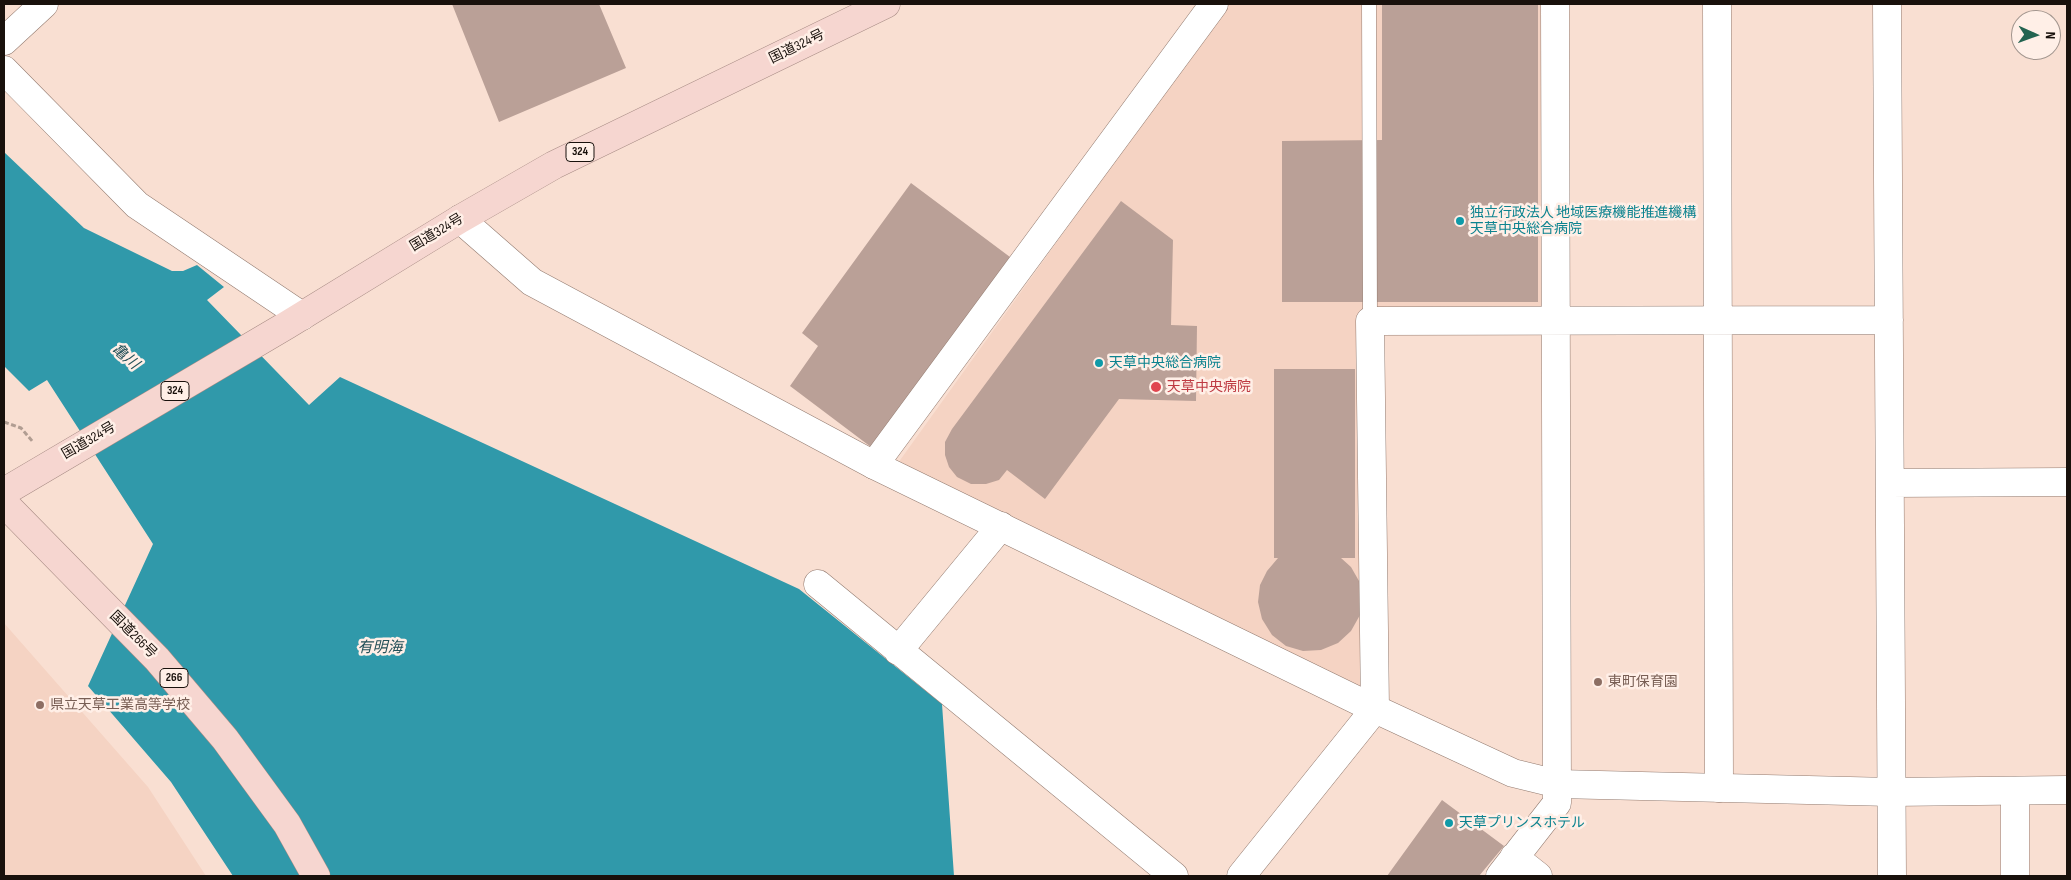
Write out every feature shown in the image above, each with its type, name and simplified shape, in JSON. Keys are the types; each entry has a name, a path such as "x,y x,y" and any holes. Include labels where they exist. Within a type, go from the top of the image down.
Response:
{"highway":[{"name":"国道324号","path":"4,492 460,219 554,165 886,4"},
{"name":"国道266号","path":"4,503 157,659 225,738 286,824 316,876"}],"street":[{"path":"4,41 44,4"},
{"path":"874,465 1214,4"},
{"path":"1538,876 1507,867 1557,803 1554,4"},
{"path":"1717,4 1719,788"},
{"path":"1888,4 1892,876"},
{"path":"4,70 138,205 294,320"},
{"path":"460,219 532,282 874,465 1375,709 1513,773 1558,784 1891,792 2067,790"},
{"path":"1241,876 1375,709 1370,321 1889,320"},
{"path":"1890,482 2067,482"},
{"path":"898,651 1001,526"},
{"path":"818,584 1174,876"},
{"path":"2015,791 2016,876"}],"lane":[{"path":"1368,4 1370,321"}],"shaded area":[{"name":"天草中央病院","path":"1228,4 1546,4 1546,309 1359,311 1364,692 898,463"},
{"name":"県立天草工業高等学校","path":"4,623 148,787 206,876 4,876"}],"water":[{"name":"有明海","path":"4,152 84,228 172,271 183,271 197,265 224,287 207,300 309,405 340,377 799,589 942,704 954,876 233,876 171,782 88,686 153,544 47,380 29,391 4,366"}],"building":[{"path":"452,4 599,4 626,68 499,122"},
{"name":"独立行政法人 地域医療機能推進機構 天草中央総合病院","path":"1382,4 1538,4 1538,302 1282,302 1282,141 1382,140"},
{"path":"911,183 1010,257 871,447 790,386 818,346 802,333"},
{"name":"天草中央総合病院","path":"1121,201 1173,240 1171,325 1197,326 1196,401 1119,399 1045,499 1007,470 999,480 986,484 971,484 957,477 949,467 945,455 945,442 952,429"},
{"path":"1274,369 1355,369 1355,558 1341,558 1351,567 1359,581 1362,597 1360,615 1351,631 1338,643 1321,650 1303,651 1286,646 1272,635 1262,619 1258,602 1260,585 1267,571 1278,558 1274,558"},
{"name":"天草プリンスホテル","path":"1442,800 1504,846 1479,876 1387,876"}],"place":[{"name":"独立行政法人 地域医療機能推進機構 天草中央総合病院","path":"1460,221"},
{"name":"天草中央総合病院","path":"1099,363"},
{"name":"天草中央病院","path":"1156,387"},
{"name":"東町保育園","path":"1598,682"},
{"name":"県立天草工業高等学校","path":"40,705"},
{"name":"天草プリンスホテル","path":"1449,823"}],"water label":[{"name":"亀川","path":"125,357"}]}
